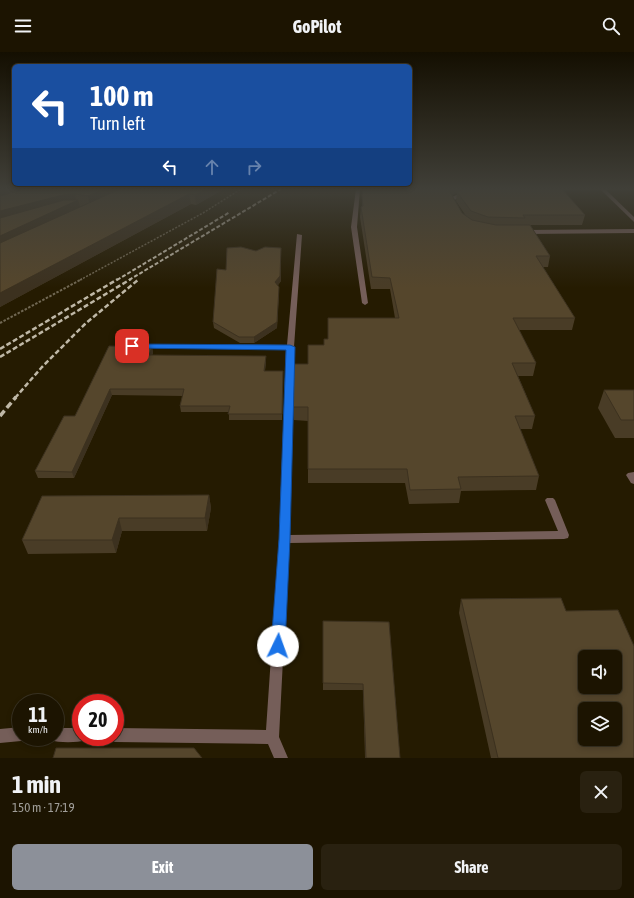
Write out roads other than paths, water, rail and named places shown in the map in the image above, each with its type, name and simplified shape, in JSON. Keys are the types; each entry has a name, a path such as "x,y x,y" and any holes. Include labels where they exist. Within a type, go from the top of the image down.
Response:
{"street":[{"path":"355,222 365,303"},
{"path":"516,232 634,231"},
{"path":"281,758 272,737 284,539 290,347 299,235"},
{"path":"132,346 290,347"},
{"path":"634,475 631,476 634,481"},
{"path":"284,539 564,535 550,500"},
{"path":"0,736 12,735"},
{"path":"124,735 272,737"}],"railway":[{"path":"117,280 213,222"},
{"path":"129,280 226,222"},
{"path":"0,349 118,279"},
{"path":"0,357 131,279"},
{"path":"15,398 42,367 85,324 139,279"},
{"path":"0,416 16,397"}]}
